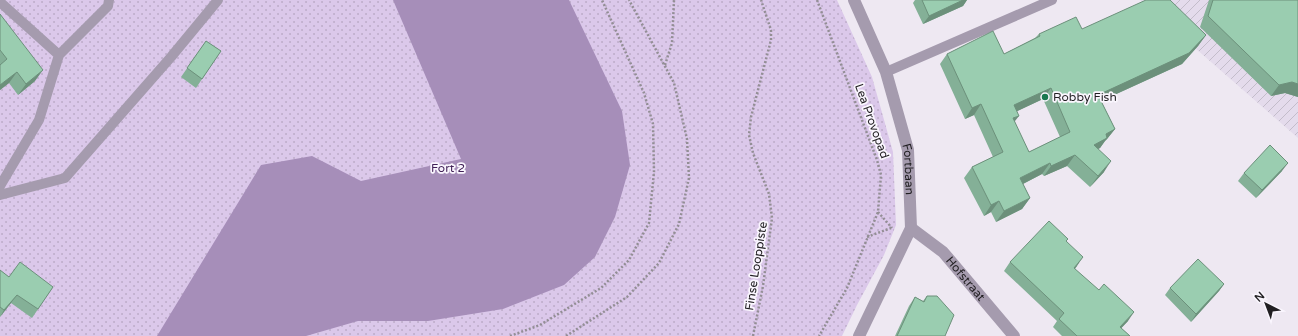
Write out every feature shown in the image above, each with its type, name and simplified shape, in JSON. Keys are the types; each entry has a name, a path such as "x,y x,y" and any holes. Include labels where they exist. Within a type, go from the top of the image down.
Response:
{"street":[{"name":"Fortbaan","path":"854,0 886,72 908,150 911,228 859,336"},
{"name":"Hofstraat","path":"911,228 943,252 1014,336"}],"lane":[{"path":"0,186 38,120 59,55 108,6 109,0"},
{"path":"0,195 65,178 172,57 218,0"},
{"path":"886,72 1052,0"},
{"path":"0,2 59,55"}],"path":[{"path":"510,336 540,325 601,288 629,260 649,223 654,172 653,124 644,93 602,0"},
{"path":"566,336 627,297 660,262 679,224 690,178 687,138 674,83 633,10 629,0"},
{"path":"665,66 672,43 674,0"},
{"name":"Finse Looppiste","path":"753,336 763,286 772,218 768,194 753,153 750,135 751,117 771,40 771,30 761,0"},
{"name":"Lea Provopad","path":"817,0 877,160 880,175 878,212 847,288 819,336"},
{"path":"867,237 891,228"}],"shaded area":[{"path":"393,0 569,0 622,111 630,165 615,217 595,257 564,285 503,309 428,321 358,321 306,336 157,336 261,165 312,156 361,181 461,159"},
{"path":"1140,0 1298,0 1298,138"}],"green space":[{"name":"Fort 2","path":"0,0 837,0 872,77 893,152 896,225 884,255 842,336 0,336"}],"building":[{"path":"922,0 963,0 929,16"},
{"path":"1146,0 1170,0 1206,35 1189,53 1098,95 1115,129 1106,134 1107,138 1094,145 1111,161 1098,176 1075,155 1051,166 1050,163 1020,178 1030,198 1004,211 999,201 991,205 972,167 1003,152 981,104 972,108 947,54 993,31 1004,54 1040,36 1039,34 1076,17 1082,29","holes":["1051,88 1070,132 1029,152 1013,118 1019,116 1014,105"]},
{"path":"1213,0 1298,0 1298,84 1292,82 1279,85 1208,16"},
{"path":"0,14 43,70 26,84 17,72 0,85 0,65 7,59 0,50"},
{"path":"206,41 221,51 202,79 187,68"},
{"path":"1270,145 1288,163 1262,190 1244,173"},
{"path":"1049,221 1068,239 1066,241 1083,257 1074,268 1099,290 1104,284 1134,312 1120,327 1130,336 1077,336 1059,319 1064,313 1010,262"},
{"path":"1198,259 1224,284 1196,314 1170,288"},
{"path":"20,262 53,287 38,309 17,295 4,310 0,307 0,270 9,277"},
{"path":"927,296 937,296 954,315 945,336 897,336 915,297 924,302"}],"place":[{"name":"Robby Fish","path":"1045,97"}]}
